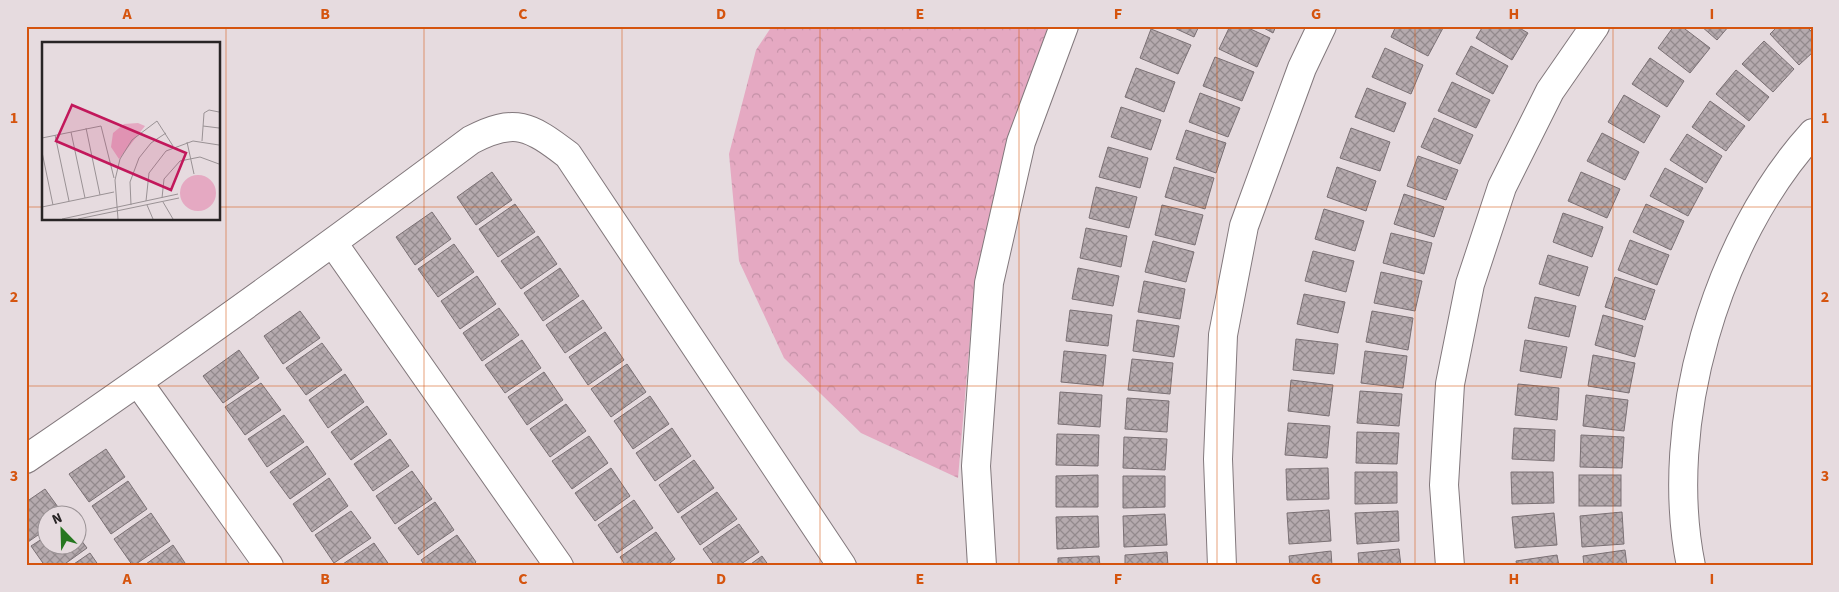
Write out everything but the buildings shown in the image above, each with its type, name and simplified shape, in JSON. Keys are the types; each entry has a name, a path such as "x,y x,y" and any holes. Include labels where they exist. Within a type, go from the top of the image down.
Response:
{"street":[{"path":"982,566 976,466 989,283 1021,142 1064,26"},
{"path":"1222,566 1218,458 1223,335 1244,226 1302,68 1322,26"},
{"path":"1450,566 1444,485 1450,384 1470,284 1502,187 1550,91 1594,26"},
{"path":"26,459 333,243 471,140 493,128 513,125 546,138 568,155 842,566"},
{"path":"1691,566 1684,483 1688,413 1701,344 1724,276 1757,210 1800,147 1813,133"},
{"path":"333,243 559,566"},
{"path":"138,382 269,566"}],"green space":[{"path":"772,26 1049,26 1001,174 971,327 958,478 861,433 784,358 739,261 729,154 756,50"}]}
